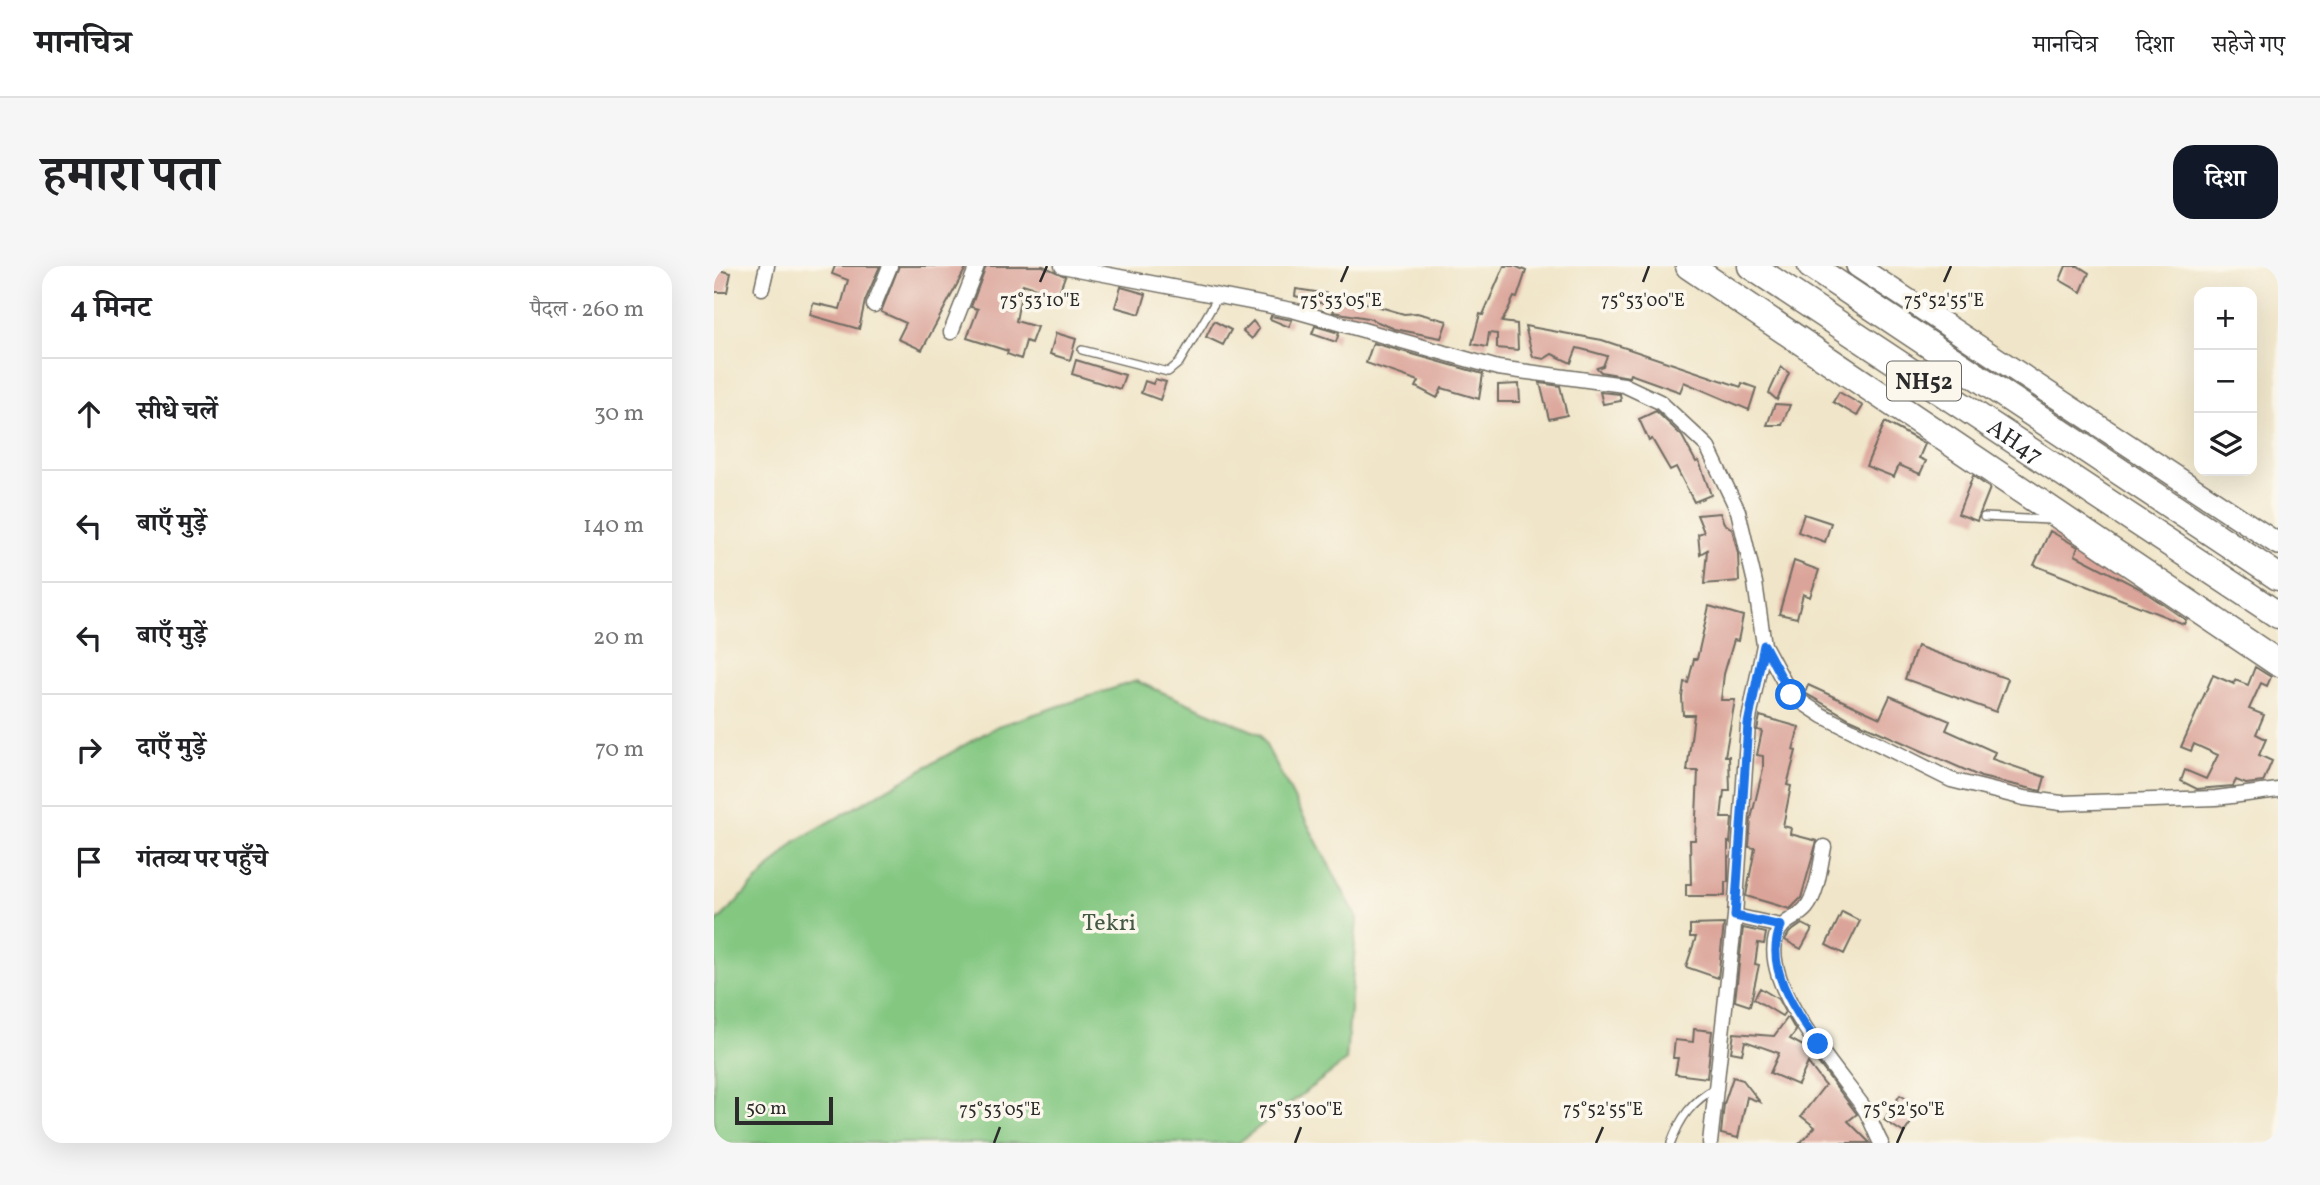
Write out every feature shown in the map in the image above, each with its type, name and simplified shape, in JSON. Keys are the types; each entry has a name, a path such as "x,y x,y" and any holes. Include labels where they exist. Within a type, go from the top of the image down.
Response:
{"highway":[{"path":"1689,266 2278,663"},
{"name":"AH47","path":"1751,266 2278,615"},
{"name":"AH47","path":"1811,266 2278,577"}],"street":[{"path":"762,288 766,266"},
{"path":"874,305 890,266"},
{"path":"951,332 977,266"},
{"path":"1062,266 1293,310 1498,368 1624,385 1660,402 1707,446 1730,488 1755,583 1764,645 1748,724 1735,916 1710,1143"},
{"path":"1857,266 2278,544"},
{"path":"1764,645 1791,695 1823,716 1951,780 2024,798 2061,803 2216,798 2278,790"},
{"path":"1824,847 1809,905 1781,926 1776,939 1776,961 1786,993 1830,1064 1864,1106 1881,1143"},
{"path":"1735,916 1781,926"}],"lane":[{"path":"1082,351 1168,372 1179,363 1218,296"},
{"path":"1984,517 2067,519"},
{"path":"1671,1143 1691,1105 1697,1098 1716,1088"}],"green space":[{"name":"Tekri","path":"1136,681 1260,734 1357,918 1346,1061 1238,1143 714,1143 714,925 796,841 998,726"}],"building":[{"path":"835,266 880,266 865,301 859,329 810,315 813,303 840,309 848,280 832,274"},
{"path":"899,266 967,266 922,350 898,339 906,323 881,312"},
{"path":"986,266 1043,266 1065,276 1058,295 1023,284 1016,321 1037,327 1031,343 1026,341 1021,359 1007,354 1008,351 967,338 978,309 971,307"},
{"path":"1504,266 1515,266 1526,271 1517,298 1514,297 1502,322 1517,324 1518,350 1497,348 1497,334 1489,333 1487,347 1472,344 1480,314 1483,315"},
{"path":"2066,266 2078,266 2089,273 2081,292 2060,280"},
{"path":"714,269 731,273 727,292 714,292"},
{"path":"1121,287 1146,294 1140,314 1115,307"},
{"path":"1296,289 1342,296 1404,314 1417,313 1447,321 1441,338 1395,329 1368,318 1333,312 1335,307 1295,296"},
{"path":"1271,316 1292,320 1289,327 1270,319"},
{"path":"1214,321 1231,330 1223,345 1206,337"},
{"path":"1253,321 1259,329 1252,339 1243,331"},
{"path":"1315,326 1339,333 1336,342 1312,334"},
{"path":"1525,326 1602,340 1741,387 1742,383 1756,388 1749,410 1684,382 1680,392 1630,374 1629,377 1601,372 1597,368 1603,366 1607,356 1577,348 1571,363 1552,354 1544,359 1533,357"},
{"path":"1056,333 1076,339 1070,360 1050,354"},
{"path":"1373,343 1483,374 1479,399 1442,388 1437,398 1416,387 1419,381 1366,363"},
{"path":"1076,360 1125,375 1120,389 1072,374"},
{"path":"1781,367 1789,373 1777,400 1769,393"},
{"path":"1155,379 1166,382 1160,400 1141,393 1145,381 1153,384"},
{"path":"1540,383 1560,386 1567,415 1549,419"},
{"path":"1519,384 1520,402 1498,402 1498,385"},
{"path":"1600,392 1620,394 1621,401 1603,404"},
{"path":"1839,392 1863,406 1857,416 1833,402"},
{"path":"1775,404 1790,405 1782,425 1767,425"},
{"path":"1656,411 1682,436 1696,462 1699,461 1711,495 1694,502 1676,467 1670,470 1652,439 1649,441 1639,419"},
{"path":"1885,422 1925,444 1919,458 1926,461 1920,474 1899,465 1894,477 1866,466"},
{"path":"1973,476 1990,488 1977,521 1958,514"},
{"path":"1720,513 1724,523 1732,529 1738,553 1739,581 1704,584 1707,550 1700,554 1698,534 1704,532 1697,515"},
{"path":"1804,514 1831,523 1825,542 1798,532"},
{"path":"2050,531 2078,547 2075,555 2139,588 2186,620 2184,624 2034,565"},
{"path":"1794,561 1819,570 1810,597 1803,594 1797,618 1779,614"},
{"path":"1709,606 1743,616 1738,641 1734,640 1724,674 1721,700 1735,700 1725,756 1729,756 1730,791 1724,791 1721,818 1732,818 1730,843 1728,842 1728,882 1725,882 1725,896 1686,896 1686,884 1691,884 1690,840 1695,840 1698,771 1687,771 1694,715 1683,715 1682,697 1684,682 1688,683 1694,659 1697,659"},
{"path":"1917,646 2008,679 1996,712 1905,679"},
{"path":"2255,667 2271,677 2267,686 2261,683 2249,709 2264,715 2256,734 2266,739 2259,755 2272,761 2263,782 2246,784 2236,780 2233,786 2197,789 2181,781 2185,770 2206,779 2218,755 2194,744 2191,751 2181,747 2213,675 2234,684 2235,680 2248,685"},
{"path":"1808,685 1880,718 1890,696 1950,721 1946,730 1995,752 1992,759 2045,777 2041,791 1981,777 1850,719 1805,693"},
{"path":"1760,716 1799,727 1787,785 1791,786 1783,826 1791,828 1790,834 1817,841 1801,898 1790,909 1746,896 1755,848 1749,847 1751,819 1763,769 1763,756 1757,755 1762,731 1757,730"},
{"path":"1842,912 1860,921 1844,954 1826,945"},
{"path":"1724,924 1718,978 1686,967 1696,937 1690,937 1690,925"},
{"path":"1802,924 1812,929 1801,949 1785,940 1789,933"},
{"path":"1743,928 1766,933 1764,944 1758,943 1755,964 1759,965 1750,1006 1735,1001"},
{"path":"1760,988 1778,999 1785,1012 1782,1016 1754,999"},
{"path":"1788,1017 1796,1031 1790,1039 1807,1048 1857,1114 1848,1121 1870,1143 1800,1143 1815,1127 1801,1116 1825,1085 1808,1063 1798,1085 1770,1073 1779,1053 1745,1041 1742,1054 1731,1052 1734,1033 1774,1036"},
{"path":"1694,1029 1712,1031 1707,1078 1675,1074 1678,1058 1673,1058 1675,1040 1693,1042"},
{"path":"1733,1077 1743,1080 1760,1102 1747,1097 1738,1138 1721,1134 1724,1104"},
{"path":"1900,1095 1921,1108 1904,1133 1884,1120"}],"route":[{"path":"1791,695 1764,645 1748,724 1735,916 1781,926 1776,939 1776,961 1780,978 1786,993 1818,1044"}]}
